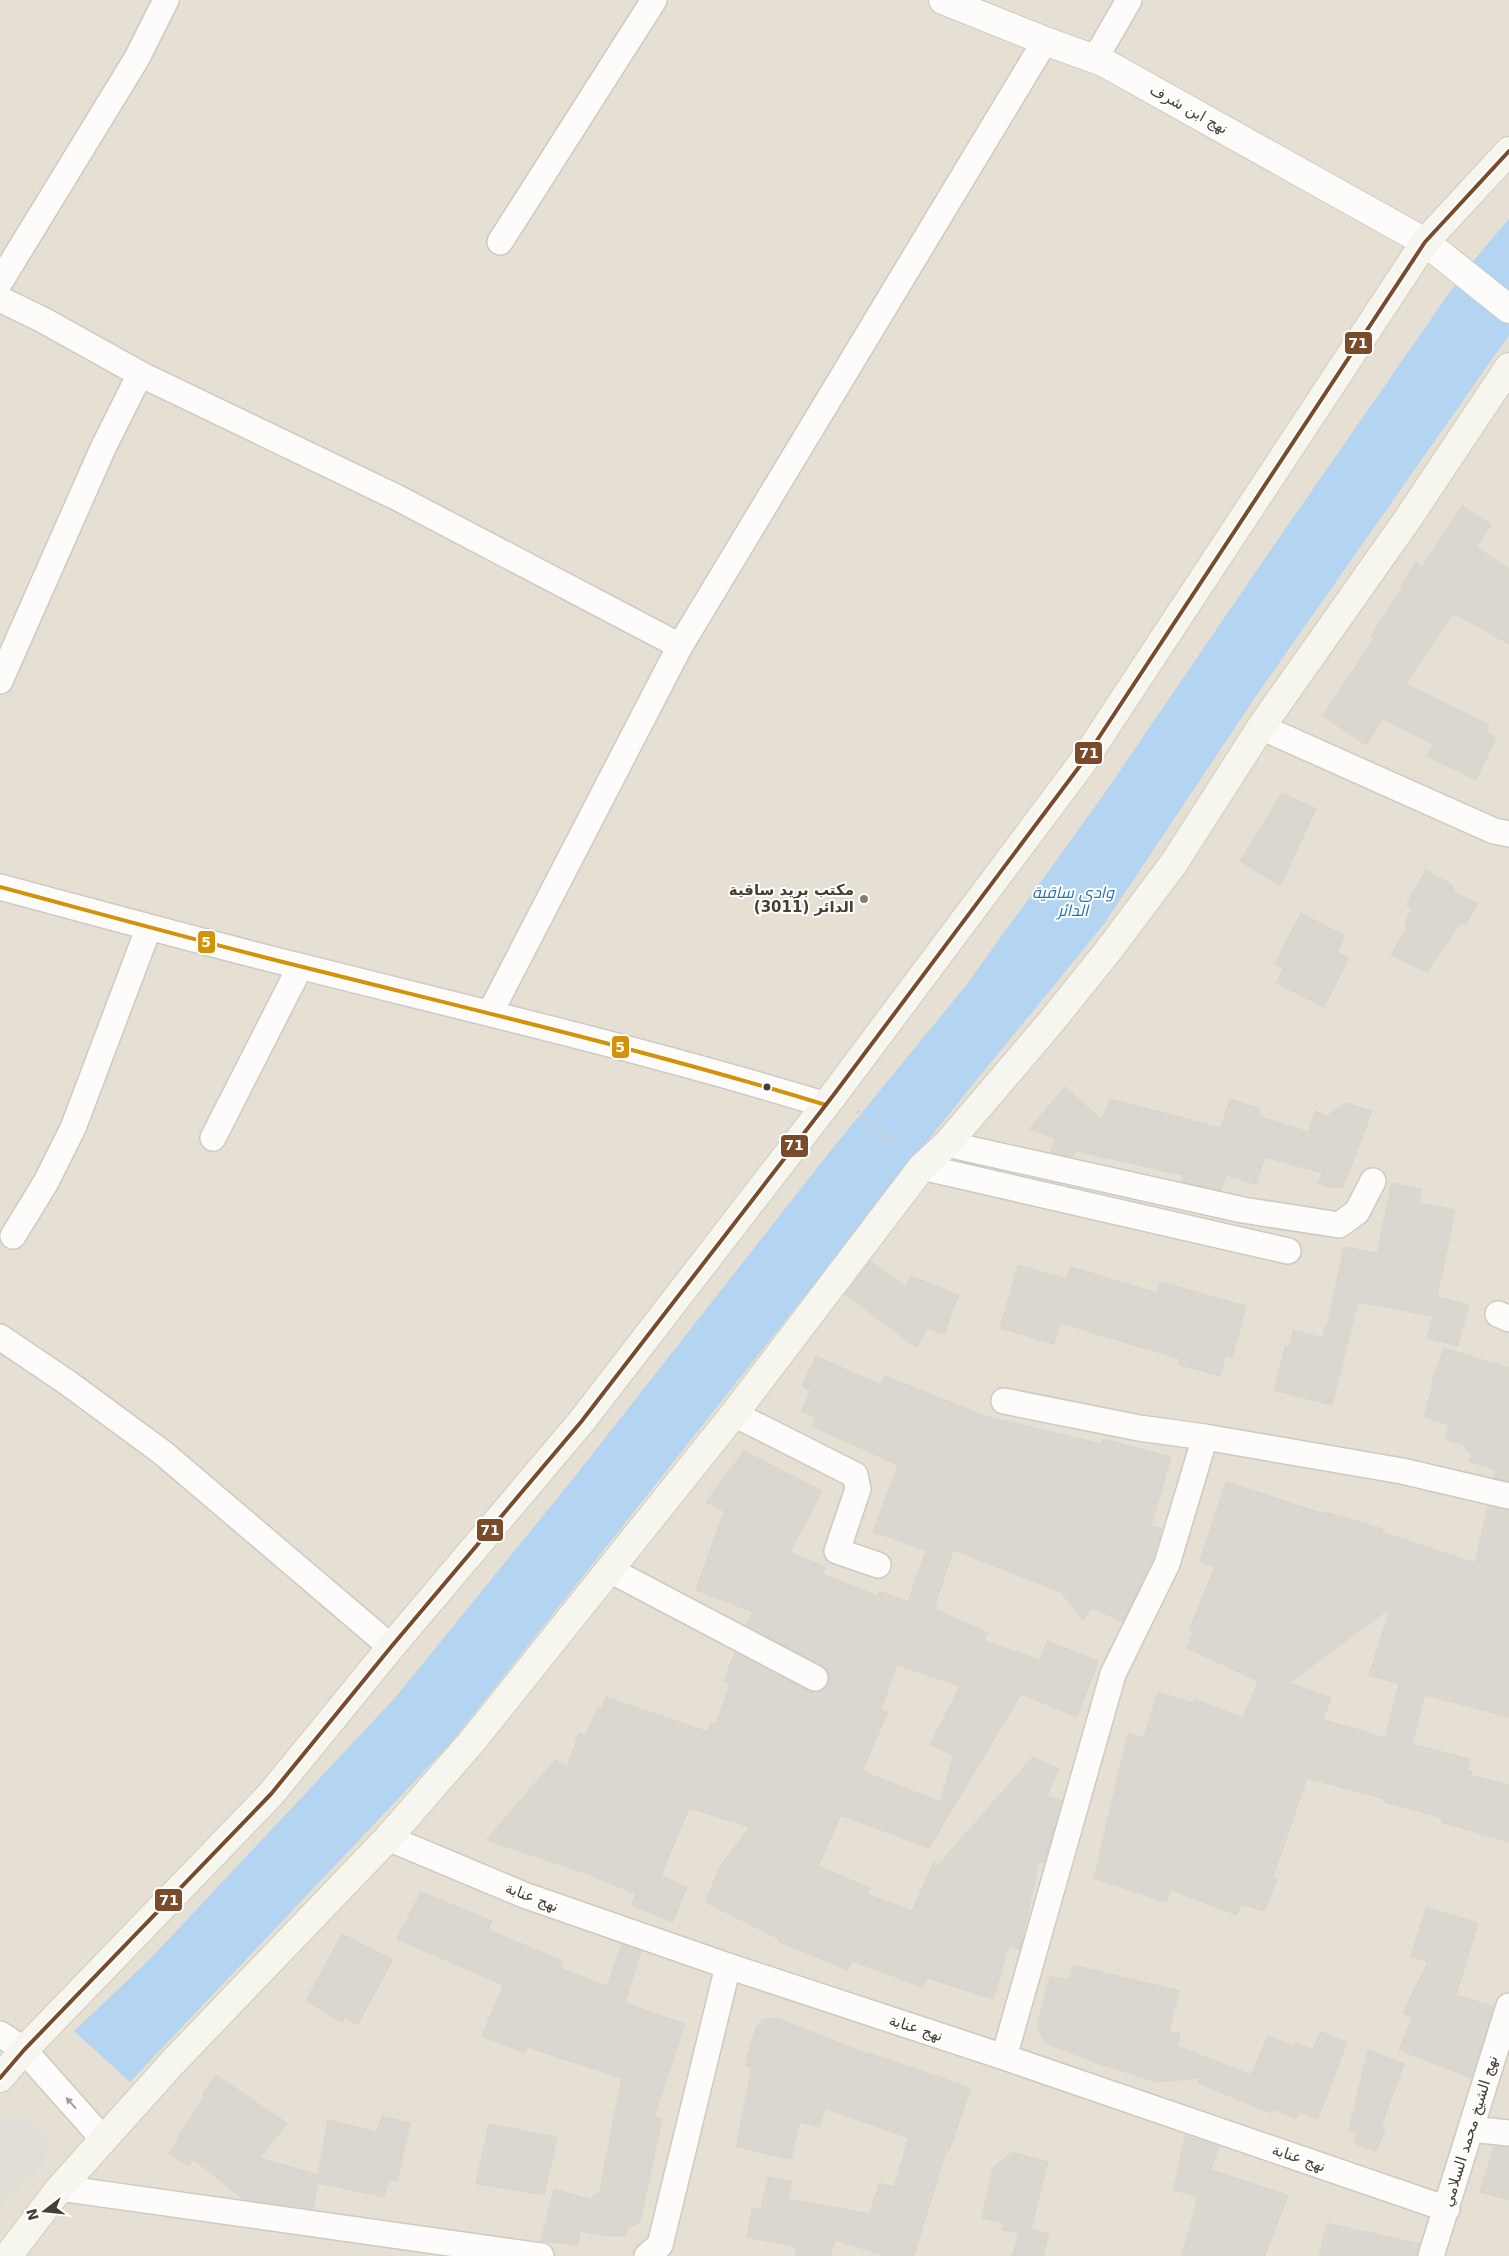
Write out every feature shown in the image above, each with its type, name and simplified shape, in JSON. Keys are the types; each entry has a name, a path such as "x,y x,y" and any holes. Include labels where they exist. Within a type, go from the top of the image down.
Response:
{"main road":[{"path":"0,2078 24,2050 271,1794 391,1647 581,1422 826,1105 1082,763 1425,242 1509,151"},
{"path":"8,2256 60,2188 173,2062 388,1838 474,1739 734,1414 922,1167 947,1144 1108,952 1174,863 1261,727 1407,520 1509,367"}],"street":[{"path":"0,282 137,58 166,0"},
{"path":"500,242 654,0"},
{"name":"نهج ابن شرف","path":"943,0 1095,59 1228,131 1425,242 1509,308"},
{"path":"1095,59 1128,0"},
{"path":"490,1013 680,646 1045,41"},
{"path":"0,299 43,320 140,374 398,498 680,646"},
{"path":"0,681 103,448 140,374"},
{"path":"1261,727 1494,831 1509,834"},
{"path":"0,887 732,1076 826,1105"},
{"path":"13,1236 46,1182 73,1128 150,927"},
{"path":"213,1138 300,966"},
{"path":"947,1144 1243,1210 1339,1225 1357,1212 1373,1181"},
{"path":"922,1167 1288,1251"},
{"path":"0,1338 68,1382 163,1452 391,1647"},
{"path":"1004,1401 1139,1428 1205,1437 1402,1471 1509,1496"},
{"path":"734,1414 855,1475 858,1489 837,1550 878,1565"},
{"path":"1004,2057 1113,1674 1168,1564 1205,1437"},
{"path":"610,1570 815,1678"},
{"name":"نهج عنابة","path":"388,1838 524,1895 728,1966 1004,2057 1447,2209"},
{"path":"647,2256 660,2245 728,1966"},
{"name":"نهج الشيخ محمد السلامي","path":"1431,2256 1509,2006"},
{"path":"0,2034 24,2050 104,2139"},
{"path":"1471,2130 1509,2133"},
{"path":"60,2188 541,2256"}],"path":[{"path":"860,1113 900,1149"}],"shaded area":[{"path":"0,0 1509,0 1509,2256 0,2256"},
{"path":"8,2118 32,2122 49,2139 44,2163 10,2194 0,2208 0,2123"}],"water":[{"name":"وادي ساقية الدائر","path":"1509,219 1509,335 1258,693 1104,924 953,1109 450,1744 130,2082 74,2031 151,1958 394,1699 572,1480 828,1154 967,984 1102,797 1463,273"}],"building":[{"path":"1462,506 1491,525 1476,547 1509,569 1509,644 1453,613 1406,684 1489,725 1486,732 1496,738 1476,780 1427,756 1433,744 1383,719 1366,745 1323,716 1374,638 1371,636 1416,562 1422,567"},
{"path":"1282,793 1316,809 1280,886 1240,861"},
{"path":"1426,870 1452,885 1455,893 1478,903 1466,924 1461,922 1427,972 1391,955 1407,927 1405,922 1413,908 1406,905"},
{"path":"1301,913 1345,936 1337,952 1349,958 1324,1007 1276,983 1283,969 1275,964"},
{"path":"1065,1087 1102,1120 1110,1099 1221,1128 1230,1099 1260,1109 1258,1116 1309,1132 1315,1111 1327,1116 1346,1103 1372,1111 1343,1188 1333,1188 1318,1183 1323,1173 1265,1157 1256,1184 1226,1175 1221,1190 1181,1182 1183,1175 1076,1151 1071,1157 1051,1152 1055,1138 1029,1129"},
{"path":"1392,1183 1421,1189 1419,1203 1455,1210 1433,1316 1358,1302 1332,1405 1274,1390 1285,1346 1289,1347 1293,1330 1323,1338 1325,1327 1327,1328 1344,1247 1377,1253"},
{"path":"870,1261 906,1287 911,1276 959,1295 944,1334 926,1328 917,1348 845,1294"},
{"path":"1018,1265 1066,1279 1071,1267 1157,1293 1160,1282 1246,1306 1232,1358 1225,1356 1220,1376 1178,1364 1180,1359 1060,1323 1054,1344 1000,1328"},
{"path":"1438,1297 1469,1305 1458,1346 1427,1338"},
{"path":"1444,1348 1509,1368 1509,1481 1494,1478 1496,1470 1468,1461 1472,1453 1465,1450 1467,1446 1445,1439 1449,1425 1424,1417 1434,1381 1432,1380"},
{"path":"816,1356 881,1385 885,1376 985,1416 1102,1444 1103,1439 1171,1457 1151,1526 1162,1529 1152,1560 1123,1622 1091,1608 1083,1620 1061,1592 953,1550 934,1609 988,1633 984,1641 1040,1660 1047,1641 1098,1661 1077,1717 1021,1694 929,1848 841,1815 818,1866 870,1888 867,1894 912,1911 934,1862 938,1865 1033,1757 1059,1769 1047,1796 1062,1801 1044,1863 1039,1861 1020,1950 1009,1945 993,1999 927,1978 923,1987 852,1961 848,1970 778,1941 779,1939 705,1902 721,1865 750,1827 689,1808 661,1876 687,1887 673,1922 631,1905 636,1894 585,1873 486,1840 555,1760 567,1766 579,1733 586,1735 598,1707 602,1708 606,1697 708,1732 710,1722 716,1724 730,1684 724,1681 735,1652 809,1691 816,1692 822,1690 827,1685 829,1677 827,1671 822,1666 745,1625 753,1612 696,1590 724,1511 706,1502 744,1451 822,1491 790,1552 825,1567 823,1574 877,1596 879,1591 908,1602 926,1550 873,1532 898,1465 812,1426 815,1417 801,1411 811,1391 802,1386","holes":["897,1665 960,1686 930,1745 954,1755 940,1802 862,1771 888,1712 881,1709"]},
{"path":"1226,1482 1325,1514 1326,1512 1383,1529 1382,1532 1475,1563 1488,1506 1509,1510 1509,1717 1425,1695 1412,1744 1470,1759 1467,1769 1472,1771 1471,1775 1509,1785 1509,1842 1441,1822 1443,1818 1384,1802 1384,1799 1307,1778 1273,1877 1277,1879 1264,1911 1241,1904 1237,1915 1171,1890 1166,1902 1094,1878 1128,1733 1144,1738 1158,1692 1193,1703 1194,1699 1243,1718 1258,1681 1187,1648 1193,1632 1189,1630 1215,1567 1200,1561","holes":["1390,1608 1369,1675 1399,1684 1385,1738 1322,1719 1332,1698 1289,1683"]},
{"path":"421,1892 492,1921 488,1930 563,1961 560,1968 607,1986 622,1944 641,1951 625,2003 685,2024 654,2117 662,2119 640,2222 627,2228 625,2236 603,2236 580,2231 578,2245 541,2241 554,2189 592,2200 594,2194 599,2195 622,2078 527,2047 525,2053 482,2036 503,1985 397,1939"},
{"path":"1426,1907 1478,1923 1456,1995 1494,2007 1472,2078 1399,2050 1412,2017 1403,2013 1428,1962 1411,1956"},
{"path":"342,1934 393,1960 357,2025 345,2018 342,2022 306,2001"},
{"path":"1073,1965 1179,1991 1169,2031 1180,2034 1177,2046 1251,2075 1268,2036 1294,2046 1295,2042 1313,2050 1321,2032 1347,2042 1318,2119 1300,2112 1296,2119 1273,2109 1271,2113 1198,2083 1200,2078 1156,2082 1097,2063 1045,2043 1037,2027 1050,1977 1070,1979"},
{"path":"776,2018 868,2054 971,2088 949,2151 946,2151 914,2256 886,2256 835,2240 830,2256 795,2256 797,2247 747,2237 752,2208 761,2210 768,2177 792,2182 788,2199 870,2214 879,2183 894,2187 909,2138 825,2108 819,2127 800,2122 791,2159 736,2147 752,2068 745,2065 756,2027 762,2020"},
{"path":"1368,2050 1404,2064 1381,2127 1385,2129 1376,2151 1354,2143 1358,2133 1349,2130"},
{"path":"216,2075 287,2123 260,2158 318,2175 328,2120 377,2132 382,2116 410,2123 397,2181 389,2180 384,2197 318,2183 313,2209 244,2199 194,2160 188,2166 169,2153 203,2099 203,2093"},
{"path":"489,2124 557,2137 544,2195 476,2184"},
{"path":"1185,2136 1219,2146 1211,2170 1288,2195 1265,2256 1182,2256 1198,2197 1174,2190"},
{"path":"1494,2146 1509,2147 1509,2200 1480,2192"},
{"path":"1012,2152 1048,2162 1031,2229 1049,2234 1043,2256 1012,2256 1019,2233 1002,2230 1003,2223 982,2218 993,2168"},
{"path":"1327,2223 1420,2244 1417,2256 1319,2256"}],"transit line":[{"name":"71","path":"0,2078 24,2050 271,1794 391,1647 581,1422 835,1093 1082,763 1425,242 1509,151"},
{"name":"5","path":"0,887 227,948 696,1067 826,1105"}],"place":[{"name":"مكتب بريد ساقية الدائر (3011)","path":"864,899"}]}
